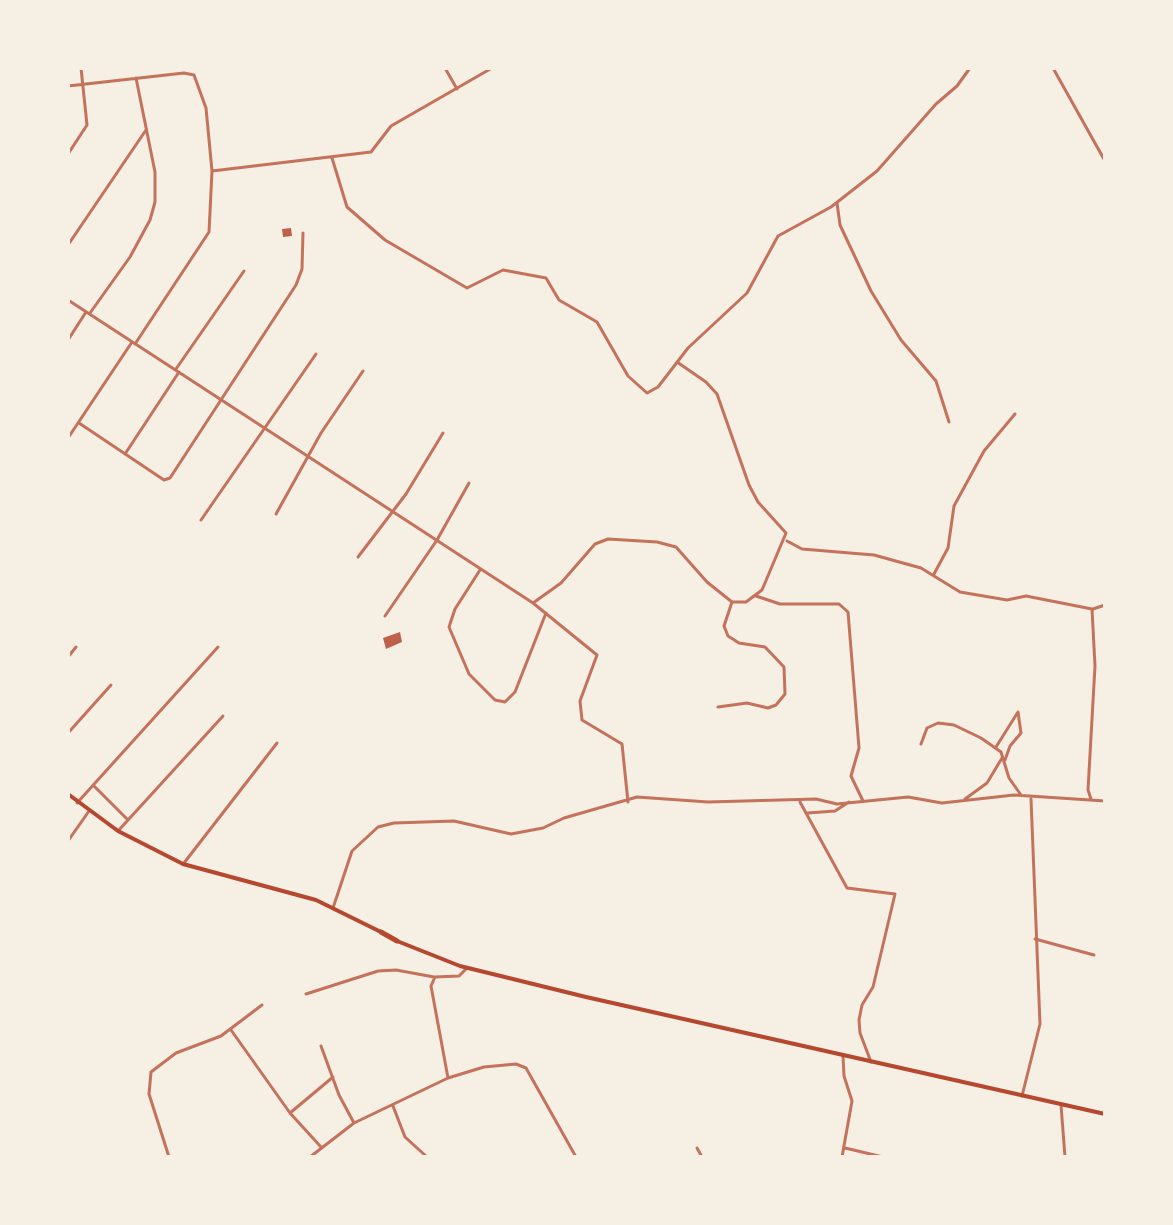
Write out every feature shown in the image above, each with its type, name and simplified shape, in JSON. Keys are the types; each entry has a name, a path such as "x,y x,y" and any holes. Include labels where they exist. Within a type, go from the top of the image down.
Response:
{"main road":[{"path":"68,794 118,831 183,864 280,888 333,908 397,941 468,968 1105,1114"}],"street":[{"path":"68,154 87,125 81,68"},
{"path":"445,68 458,90"},
{"path":"212,171 371,152 391,126 492,68"},
{"path":"332,158 347,207 385,240 467,288 503,270 546,278 559,300 597,322 628,376 645,392 658,387 677,362 747,293 778,236 837,203 889,159 970,68"},
{"path":"1053,68 1105,161"},
{"path":"68,86 175,71 189,73 199,82 208,120 212,171 209,232 68,438"},
{"path":"68,340 130,257 154,211 155,172 136,78"},
{"path":"68,245 146,130"},
{"path":"837,203 840,225 865,279 901,340 929,369 949,422"},
{"path":"79,423 164,480 170,478 296,285 302,269 303,233"},
{"path":"125,454 244,271"},
{"path":"68,300 533,603 597,655 580,701 582,720 622,744 628,802"},
{"path":"201,520 316,354"},
{"path":"533,603 561,583 595,544 616,538 676,547 707,582 732,602 746,602 756,596 786,540 783,528 758,502 749,485 717,394 706,382 677,362"},
{"path":"276,514 307,457 363,371"},
{"path":"934,574 948,548 954,506 984,451 1015,414"},
{"path":"358,557 392,513 443,433"},
{"path":"385,616 437,540 469,483"},
{"path":"786,540 807,550 874,555 934,574 960,592 1011,600 1026,596 1092,609 1105,605"},
{"path":"480,570 455,609 449,627 469,674 495,700 505,702 515,692 546,613"},
{"path":"756,596 780,604 839,604 848,612 859,748 851,776 863,801"},
{"path":"718,707 747,703 768,708 776,705 785,694 784,667 765,647 739,643 728,636 724,626 732,602"},
{"path":"1091,799 1088,784 1095,666 1092,609"},
{"path":"68,657 76,647"},
{"path":"77,803 218,647"},
{"path":"68,733 111,685"},
{"path":"962,801 987,783 1021,733 1018,712 996,747"},
{"path":"118,831 223,716"},
{"path":"921,744 927,728 938,723 954,725 996,747 1004,758 1009,778 1024,797"},
{"path":"183,864 277,743"},
{"path":"93,785 128,820"},
{"path":"333,908 350,853 383,825 454,821 511,834 543,828 580,812 628,802 637,797 708,802 849,802 908,797 930,803 995,796 1105,801"},
{"path":"1022,1096 1040,1024 1031,798"},
{"path":"800,801 847,888 891,892 895,896 873,987 862,1005 859,1020 861,1036 871,1062"},
{"path":"808,813 835,811 849,802"},
{"path":"68,841 89,811"},
{"path":"1035,939 1094,955"},
{"path":"306,994 378,971 396,970 435,977 459,976 468,968"},
{"path":"435,977 431,986 432,1008 448,1078"},
{"path":"169,1157 149,1094 151,1072 176,1053 231,1030 262,1005"},
{"path":"231,1030 290,1113 321,1147"},
{"path":"321,1046 354,1123"},
{"path":"842,1157 852,1101 844,1076 843,1056"},
{"path":"310,1157 354,1123 448,1078 484,1067 522,1065 576,1157"},
{"path":"290,1113 333,1077"},
{"path":"1061,1105 1065,1157"},
{"path":"393,1106 405,1137 427,1157"},
{"path":"697,1148 702,1157"},
{"path":"845,1148 883,1157"}],"building":[{"path":"291,228 292,236 283,237 282,229"},
{"path":"400,632 402,642 386,649 383,638"}]}
